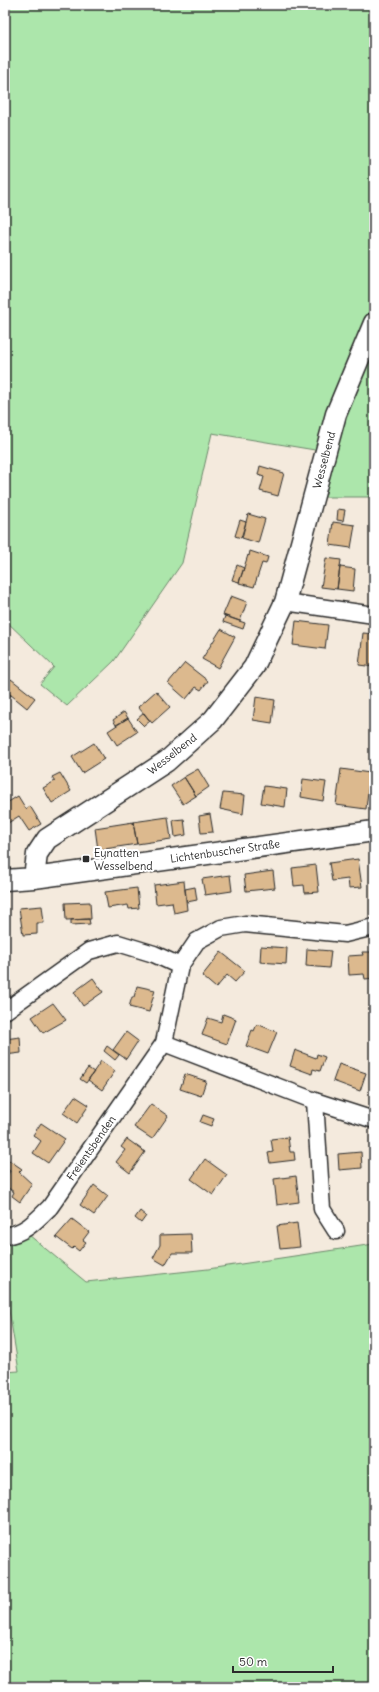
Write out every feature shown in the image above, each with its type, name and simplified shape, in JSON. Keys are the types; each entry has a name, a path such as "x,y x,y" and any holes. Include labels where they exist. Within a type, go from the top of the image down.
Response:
{"street":[{"name":"Wesselbend","path":"34,878 37,854 46,840 167,761 213,720 254,667 285,602 336,414 374,323"},
{"path":"285,602 374,614"},
{"name":"Lichtenbuscher Straße","path":"5,880 34,878 374,831"},
{"name":"Freientsbenden","path":"5,1236 17,1235 34,1224 50,1207 164,1042 180,966 197,941 221,928 245,924 346,934 374,927"},
{"path":"5,1011 89,951 118,943 154,954 180,966"},
{"path":"164,1042 316,1101 374,1120"},
{"path":"316,1101 322,1209 336,1231"}],"green space":[{"path":"5,5 374,5 374,497 308,497 321,451 212,433 182,563 114,661 67,706 40,684 54,667 5,620"},
{"path":"29,1235 86,1282 208,1269 374,1244 374,1687 5,1687 5,1372 19,1371 7,1298 9,1242"}],"building":[{"path":"260,466 284,473 278,496 260,491 264,477 258,475"},
{"path":"338,509 345,510 343,521 337,520"},
{"path":"248,514 265,519 258,543 242,538"},
{"path":"240,520 246,522 241,538 235,536"},
{"path":"333,522 355,525 351,548 330,545"},
{"path":"250,551 268,557 266,564 262,563 254,587 239,583"},
{"path":"326,558 341,560 337,589 321,587"},
{"path":"237,565 244,568 239,582 232,580"},
{"path":"340,567 355,569 353,591 337,589"},
{"path":"231,596 247,602 240,621 223,615"},
{"path":"225,616 245,623 243,629 223,622"},
{"path":"296,621 328,625 325,649 293,645"},
{"path":"221,629 235,637 218,668 202,659"},
{"path":"363,633 374,634 374,667 359,665"},
{"path":"185,663 208,681 201,690 196,687 186,699 168,683"},
{"path":"11,679 35,698 27,708 5,690 5,686"},
{"path":"5,690 11,695 5,703"},
{"path":"156,691 170,707 152,723 138,707"},
{"path":"256,697 275,700 272,723 253,720"},
{"path":"124,712 128,718 116,725 113,720"},
{"path":"144,713 150,721 144,726 137,719"},
{"path":"128,718 137,732 117,745 108,731"},
{"path":"94,743 104,759 82,773 72,757"},
{"path":"198,769 209,787 196,796 184,777"},
{"path":"341,769 370,773 366,809 336,805"},
{"path":"60,773 71,791 52,803 43,788 55,781 52,777"},
{"path":"184,777 196,796 183,804 171,786"},
{"path":"303,779 326,782 323,801 301,797"},
{"path":"264,786 287,789 285,807 261,803"},
{"path":"223,793 245,795 243,814 220,809"},
{"path":"18,796 26,809 30,806 41,824 29,831 19,816 8,823 5,819 5,804"},
{"path":"210,814 213,832 201,833 199,816"},
{"path":"168,817 171,839 137,844 133,822"},
{"path":"184,819 186,835 175,837 173,820"},
{"path":"133,822 137,844 98,850 95,828"},
{"path":"358,859 362,887 349,888 348,879 332,881 329,863"},
{"path":"316,865 319,892 305,893 304,885 294,886 292,868"},
{"path":"273,871 275,888 246,891 244,875"},
{"path":"230,875 232,891 205,895 202,879"},
{"path":"184,881 187,910 174,913 172,902 156,904 154,885"},
{"path":"195,887 197,900 187,902 185,889"},
{"path":"137,888 139,908 129,909 128,905 108,908 105,892"},
{"path":"90,902 91,919 66,920 65,903"},
{"path":"42,906 44,923 37,923 37,934 23,935 19,908"},
{"path":"89,919 90,924 71,925 71,920"},
{"path":"261,946 287,948 286,964 260,962"},
{"path":"307,949 331,951 329,968 306,966"},
{"path":"221,952 245,971 235,982 227,975 216,988 202,976"},
{"path":"362,952 374,952 374,978 365,979 364,974 349,975 348,956 363,955"},
{"path":"93,978 103,992 83,1006 74,992"},
{"path":"137,986 155,990 149,1012 129,1007"},
{"path":"53,1003 66,1020 43,1033 32,1017"},
{"path":"223,1014 236,1019 227,1044 202,1035 208,1018 221,1022"},
{"path":"257,1024 277,1032 268,1054 246,1046 252,1030 254,1031"},
{"path":"126,1032 138,1041 126,1059 113,1050"},
{"path":"20,1037 21,1053 5,1055 5,1039"},
{"path":"107,1046 119,1055 115,1060 104,1051"},
{"path":"295,1050 316,1058 317,1054 325,1057 320,1071 313,1069 312,1074 290,1066"},
{"path":"101,1061 115,1071 102,1090 88,1080"},
{"path":"339,1064 366,1073 360,1091 333,1081"},
{"path":"88,1068 94,1072 86,1083 80,1079"},
{"path":"185,1074 206,1081 201,1096 180,1089"},
{"path":"75,1096 89,1105 77,1123 63,1113"},
{"path":"151,1104 168,1116 152,1139 134,1127"},
{"path":"203,1115 214,1119 211,1126 200,1122"},
{"path":"41,1123 65,1139 48,1163 33,1153 41,1141 33,1135"},
{"path":"288,1137 290,1152 294,1152 295,1160 270,1163 268,1153 273,1152 271,1139"},
{"path":"127,1139 145,1152 130,1173 116,1162 125,1150 121,1147"},
{"path":"361,1152 362,1168 339,1170 338,1154"},
{"path":"6,1158 22,1169 19,1172 32,1184 20,1202 12,1196 14,1192 5,1186 5,1179 10,1171 5,1168"},
{"path":"205,1159 227,1175 213,1195 191,1179"},
{"path":"296,1176 299,1202 277,1205 274,1179"},
{"path":"94,1185 108,1196 94,1215 80,1205"},
{"path":"140,1211 146,1216 141,1223 135,1218"},
{"path":"72,1219 89,1232 83,1240 86,1242 79,1251 74,1247 72,1249 56,1237"},
{"path":"297,1223 300,1247 280,1249 277,1226"},
{"path":"191,1234 192,1253 172,1253 165,1265 153,1258 160,1245 160,1235"}],"place":[{"name":"Eynatten Wesselbend","path":"86,859"}]}
